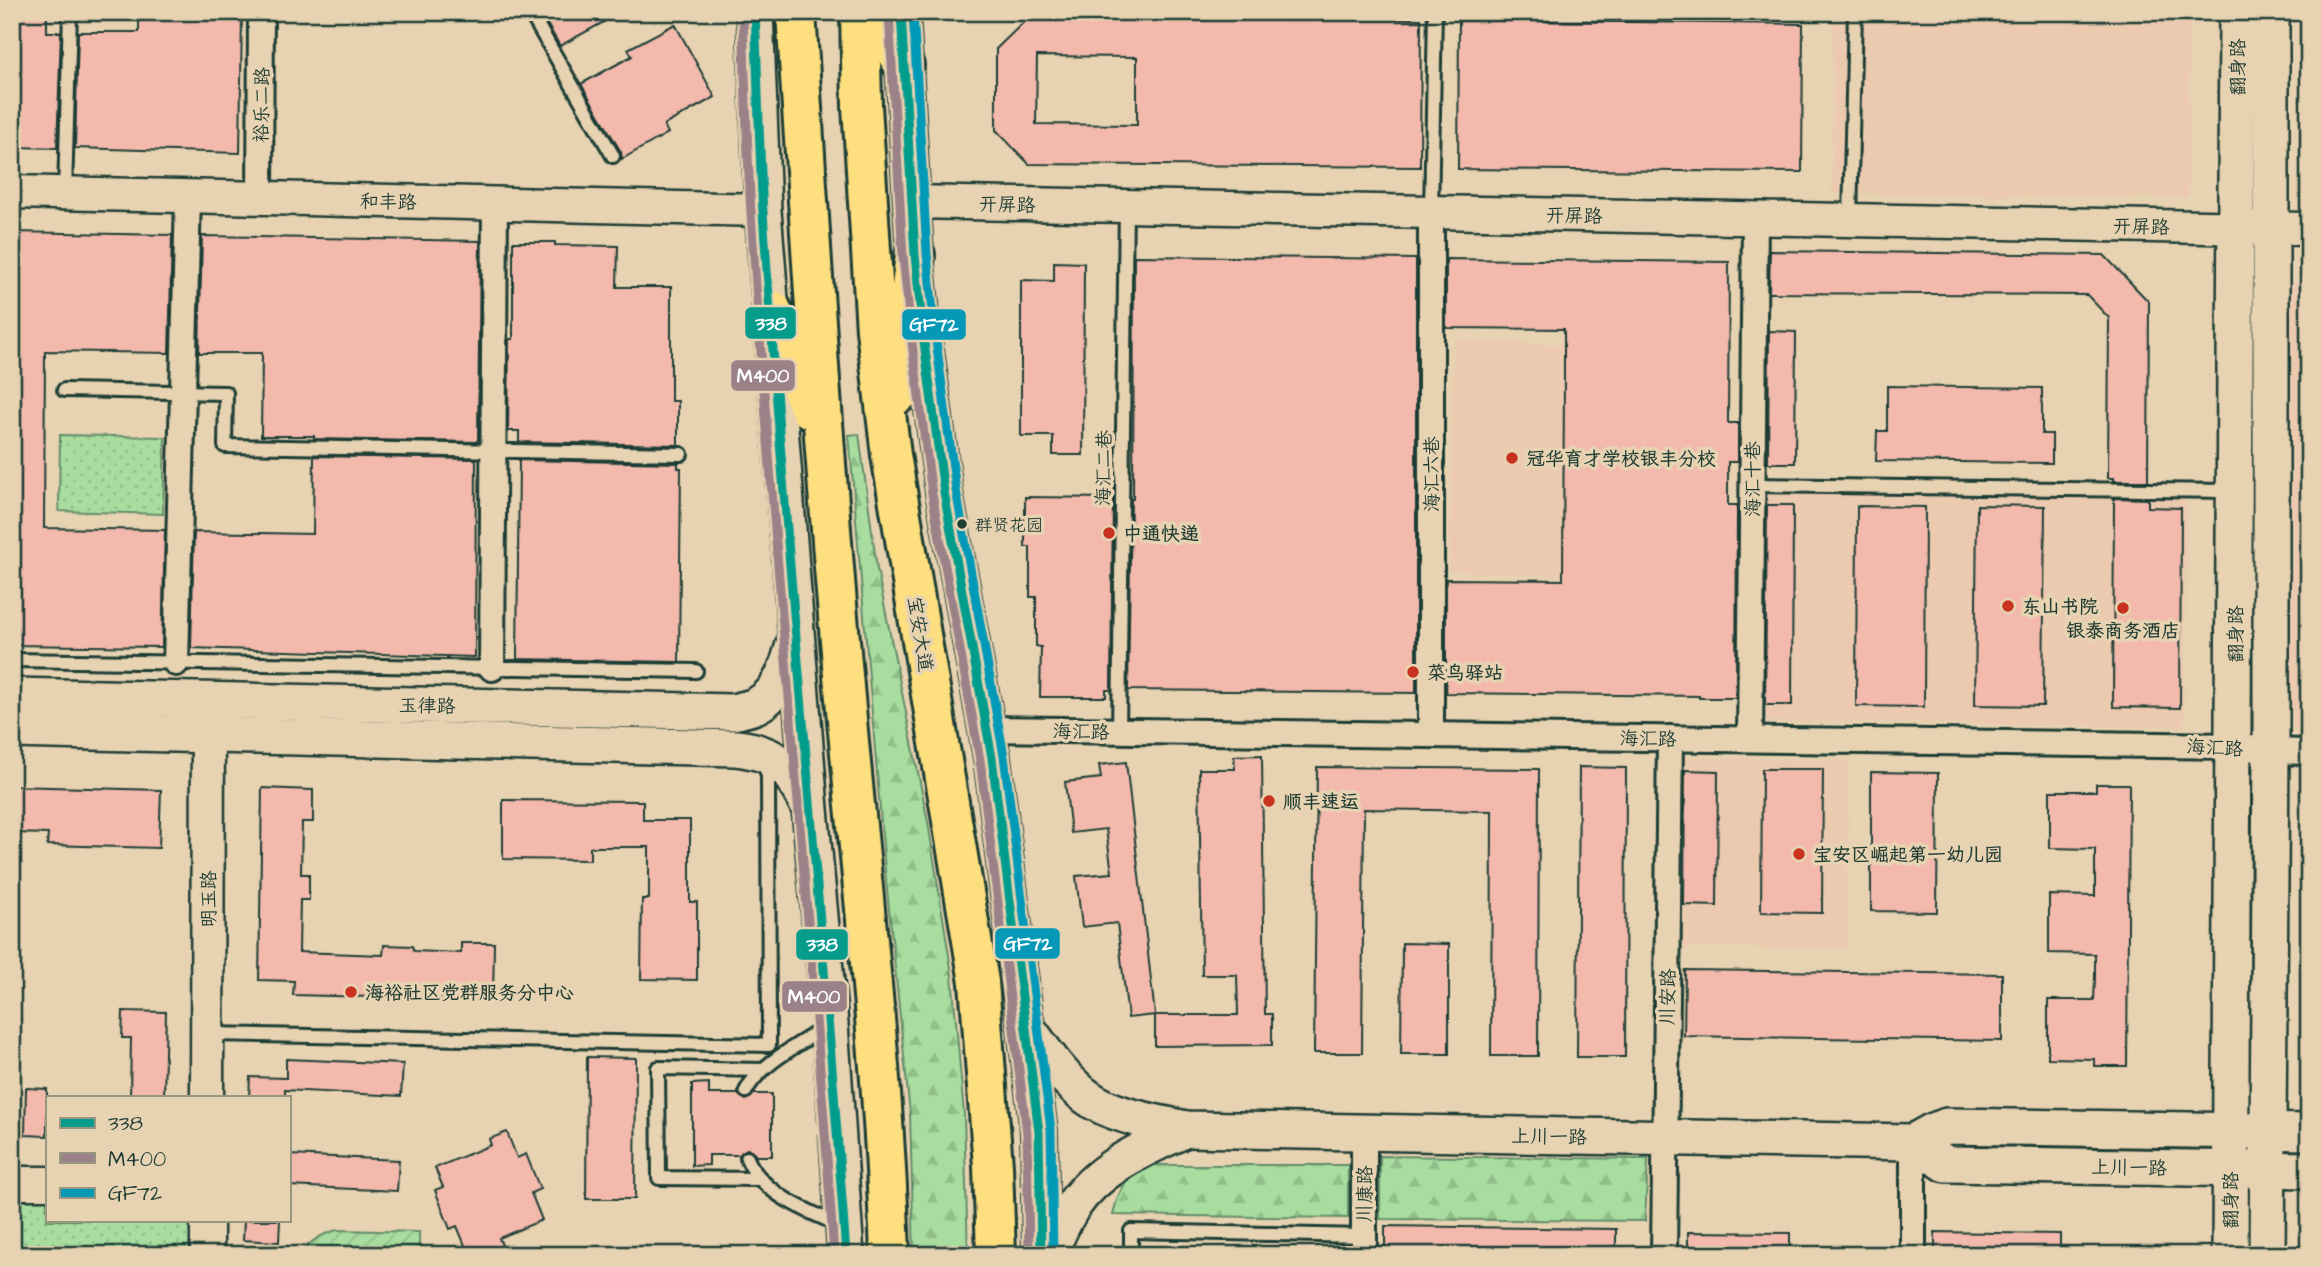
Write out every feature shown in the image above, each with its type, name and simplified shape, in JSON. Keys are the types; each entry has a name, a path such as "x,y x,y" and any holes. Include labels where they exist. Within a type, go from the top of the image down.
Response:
{"main road":[{"path":"755,12 763,210 846,1241"},
{"path":"796,12 824,444 849,745 876,1013 890,1255"},
{"name":"宝安大道","path":"860,12 862,106 876,330 891,455 979,982 993,1166 996,1255"},
{"path":"876,12 904,66"},
{"path":"901,12 915,255 944,492 987,729 1026,1026 1039,1132 1041,1255"},
{"name":"翻身路","path":"2237,12 2253,227 2271,751 2267,1244"},
{"name":"翻身路","path":"2230,1247 2235,491 2271,12"},
{"path":"891,455 915,255"},
{"path":"772,310 824,444"},
{"name":"玉律路","path":"12,696 733,712 757,705 771,693 785,675 797,634"},
{"name":"玉律路","path":"12,730 759,751"},
{"path":"759,751 779,762 792,776 810,809"},
{"name":"上川一路","path":"1026,1026 1057,1069 1088,1098 1127,1116 1186,1129 1913,1143 1946,1164 2309,1172"},
{"path":"2166,1130 2203,1119 2218,1106 2227,1089 2231,1068"},
{"path":"2268,1068 2279,1103 2290,1117 2309,1130"},
{"name":"上川一路","path":"1913,1143 1947,1126 2267,1132 2309,1130"},
{"name":"上川一路","path":"1048,1255 1072,1206 1095,1181 1123,1160 1186,1129"},
{"path":"2171,1168 2190,1174 2207,1184 2220,1198 2230,1247"},
{"path":"2267,1244 2271,1211 2278,1195 2309,1172"}],"street":[{"name":"裕乐二路","path":"260,198 261,12"},
{"name":"和丰路","path":"12,192 763,210"},
{"path":"176,663 188,197"},
{"name":"开屏路","path":"912,202 2309,229"},
{"path":"492,668 495,204"},
{"name":"海汇六巷","path":"1431,212 1431,735"},
{"name":"海汇十巷","path":"1750,739 1755,218"},
{"name":"明玉路","path":"207,1096 208,700"},
{"name":"海汇路","path":"987,729 2234,746 2309,752"},
{"name":"川安路","path":"1664,1255 1670,738"},
{"name":"川康路","path":"1364,1133 1364,1245"},
{"path":"1913,1143 1913,1255"},
{"path":"12,1183 46,1183"},
{"path":"207,1222 207,1255"}],"lane":[{"path":"65,193 70,12"},
{"path":"530,12 613,156"},
{"path":"1431,212 1435,12"},
{"path":"1850,220 1855,12"},
{"name":"海汇二巷","path":"1119,731 1126,206"},
{"path":"64,390 226,393 225,446 681,454"},
{"path":"1752,485 2235,491"},
{"path":"12,660 696,671"},
{"path":"207,1034 769,1045 768,775 759,751"},
{"path":"746,1090 751,1080 762,1070 830,1024"},
{"path":"761,1179 659,1178 659,1068 762,1070"},
{"path":"747,1158 761,1179 778,1195 846,1241"},
{"path":"1131,1255 1131,1231 1364,1245"}],"shaded area":[{"path":"1833,12 2190,12 2188,197 1832,193"},
{"path":"2289,282 2309,282 2309,727 2288,727"},
{"name":"冠华育才学校银丰分校","path":"1455,341 1575,345 1568,576 1449,571"},
{"path":"1753,485 2186,491 2184,727 1752,721"},
{"path":"1680,757 1849,760 1847,949 1678,947"}],"green space":[{"path":"859,434 877,569 928,822 952,975 964,1115 968,1255 914,1255 910,1114 885,870 849,435"},
{"path":"60,435 165,437 163,514 59,511"},
{"path":"1380,1156 1648,1159 1645,1221 1380,1219"},
{"path":"1144,1165 1348,1165 1348,1218 1113,1215 1123,1187"},
{"path":"12,1193 46,1193 46,1222 202,1222 201,1255 12,1255"},
{"path":"337,1230 419,1232 419,1255 299,1255 316,1239"}],"building":[{"path":"12,12 47,12 47,32 61,32 57,148 12,147"},
{"path":"139,12 242,12 240,153 75,148 78,32 139,32"},
{"path":"540,12 622,12 560,46"},
{"path":"1030,16 1421,19 1420,167 1029,164 996,130 996,49","holes":["1037,56 1137,57 1137,125 1036,124"]},
{"path":"1459,20 1803,24 1802,172 1458,169"},
{"path":"675,24 715,97 664,125 668,133 622,159 621,152 581,84 632,56 628,49"},
{"path":"12,232 172,235 169,353 45,351 44,528 165,530 162,647 12,645"},
{"path":"202,236 480,241 478,440 261,436 262,353 199,353"},
{"path":"513,242 618,246 617,287 671,287 671,401 678,401 678,445 519,442 519,431 508,431 509,339 513,339"},
{"path":"1770,251 2104,255 2149,302 2148,481 2114,481 2114,478 2108,478 2109,318 2087,295 1769,293"},
{"path":"1134,256 1416,259 1416,693 1128,690 1133,499"},
{"path":"1446,259 1729,262 1728,423 1738,423 1738,462 1728,462 1728,505 1737,505 1736,698 1446,693 1446,579 1563,580 1564,329 1446,328"},
{"path":"1054,262 1084,263 1083,455 1053,455 1053,436 1021,436 1021,280 1054,281"},
{"path":"1769,331 1796,332 1795,463 1768,463"},
{"path":"1887,386 2042,388 2042,434 2052,434 2052,463 1876,461 1877,431 1887,431"},
{"path":"314,456 476,459 475,657 191,648 194,532 313,534"},
{"path":"519,460 678,463 678,468 681,468 679,662 517,659"},
{"path":"1025,497 1113,498 1111,690 1106,690 1106,697 1040,697 1041,647 1036,646 1036,597 1030,597 1030,547 1025,547"},
{"path":"2114,498 2148,499 2148,507 2181,508 2180,708 2113,707"},
{"path":"1767,505 1793,505 1792,705 1765,705"},
{"path":"1977,505 2045,506 2043,706 1975,705"},
{"path":"1857,506 1925,507 1924,707 1856,706"},
{"path":"1262,755 1265,1014 1272,1014 1272,1045 1155,1046 1155,1015 1238,1015 1237,975 1202,975 1199,769 1235,769 1234,756"},
{"path":"1126,762 1155,1015 1128,1018 1117,923 1082,927 1076,876 1112,873 1106,829 1071,833 1065,782 1101,778 1099,765"},
{"path":"1317,767 1539,769 1538,1056 1491,1056 1492,811 1364,809 1362,1053 1314,1053"},
{"path":"1579,767 1626,768 1625,1057 1577,1057"},
{"path":"1762,769 1823,769 1822,913 1761,912"},
{"path":"1685,770 1718,771 1717,906 1684,905"},
{"path":"1871,772 1938,773 1937,912 1871,911"},
{"path":"2096,784 2129,784 2127,1066 2094,1066 2094,1059 2048,1058 2048,1000 2094,1000 2095,977 2095,954 2049,953 2049,895 2095,896 2095,849 2050,848 2050,791 2096,791"},
{"path":"12,786 161,790 159,848 47,845 48,834 12,833"},
{"path":"262,788 313,790 313,822 302,822 301,874 309,874 309,900 300,900 299,952 383,955 384,945 412,946 414,951 461,953 461,943 494,943 493,1000 293,995 294,981 259,980"},
{"path":"503,800 643,801 643,820 690,820 690,902 697,902 697,980 641,979 642,899 649,899 649,847 590,847 590,860 503,859"},
{"path":"1402,943 1449,944 1449,1054 1401,1054"},
{"path":"1685,970 2002,974 2002,1041 1684,1036"},
{"path":"123,1011 166,1012 164,1096 130,1096 131,1038 122,1038"},
{"path":"587,1057 636,1058 635,1199 586,1199"},
{"path":"286,1059 403,1064 401,1096 285,1090 285,1096 249,1096 250,1077 286,1078"},
{"path":"709,1083 709,1094 738,1094 746,1100 754,1094 772,1094 772,1156 756,1156 747,1149 739,1155 709,1155 709,1165 692,1166 692,1084"},
{"path":"26,1088 47,1089 46,1136 25,1135"},
{"path":"507,1132 517,1158 526,1154 540,1189 531,1193 542,1220 499,1238 506,1255 469,1255 457,1226 450,1229 435,1190 443,1187 435,1168 491,1145 489,1139"},
{"path":"290,1155 399,1160 397,1191 290,1186"},
{"path":"244,1222 280,1222 279,1242 243,1240"},
{"path":"1385,1226 1616,1229 1616,1255 1385,1255"},
{"path":"1688,1232 1790,1233 1790,1255 1688,1255"},
{"path":"1935,1232 2060,1234 2060,1255 1935,1255"}],"transit line":[{"name":"M400","path":"743,12 760,343 834,1255"},
{"name":"338","path":"755,12 772,342 846,1255"},
{"name":"338","path":"901,12 915,255 924,342 944,492 992,758 1039,1132 1041,1255"},
{"name":"GF72","path":"913,12 927,254 936,341 956,490 1004,756 1051,1130 1053,1255"},
{"name":"M400","path":"889,13 903,256 912,343 932,494 980,760 1027,1133 1029,1255"}],"place":[{"name":"冠华育才学校银丰分校","path":"1512,458"},
{"name":"群贤花园","path":"962,524"},
{"name":"中通快递","path":"1109,533"},
{"name":"东山书院","path":"2008,606"},
{"name":"银泰商务酒店","path":"2123,608"},
{"name":"菜鸟驿站","path":"1413,672"},
{"name":"顺丰速运","path":"1269,801"},
{"name":"宝安区崛起第一幼儿园","path":"1799,854"},
{"name":"海裕社区党群服务分中心","path":"351,992"}]}
